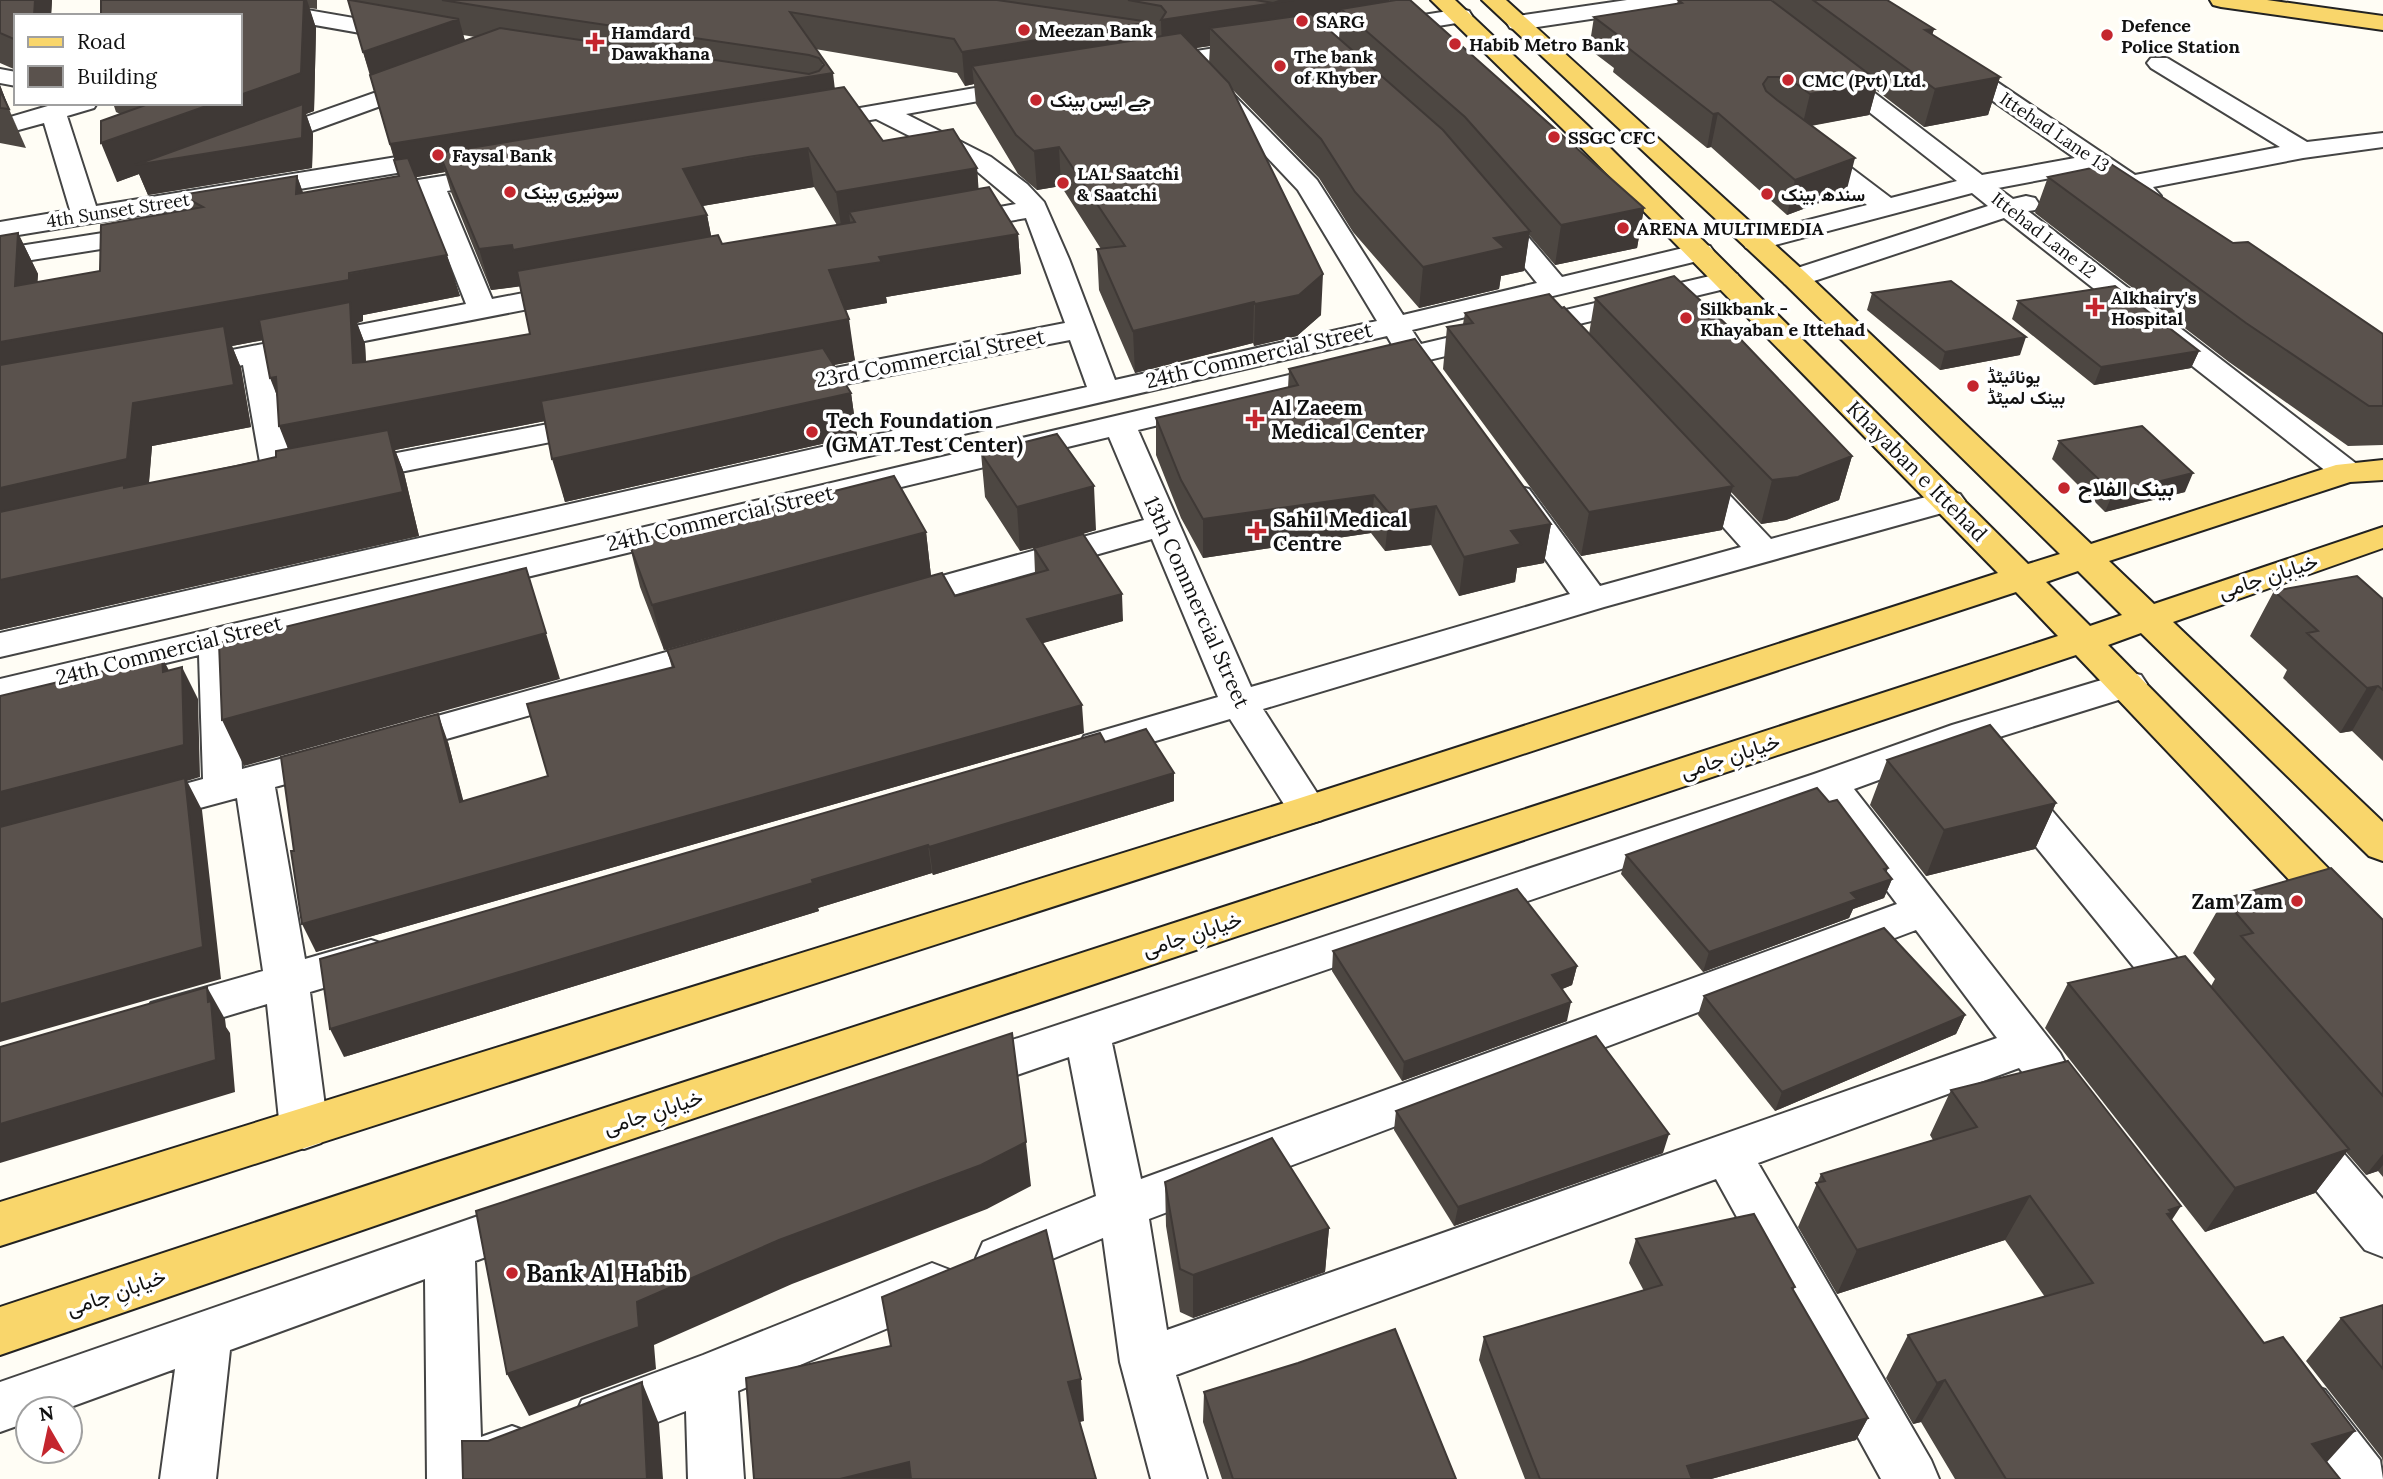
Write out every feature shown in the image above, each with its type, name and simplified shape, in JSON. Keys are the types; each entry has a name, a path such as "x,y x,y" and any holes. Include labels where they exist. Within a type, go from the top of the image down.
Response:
{"main road":[{"path":"2221,0 2383,23"},
{"path":"2338,0 2383,7"},
{"path":"1495,1 1795,278 2383,846"},
{"name":"Khayaban e Ittehad","path":"1447,5 1700,252 1948,501 2128,684 2383,951"},
{"path":"0,1224 1308,810 2365,471"},
{"name":"خیابانِ جامی","path":"0,1331 448,1179 2085,640 2383,537"}],"street":[{"path":"212,0 426,38"},
{"path":"250,27 302,0"},
{"path":"1518,23 1671,0"},
{"path":"1447,5 1315,39 1187,59 1140,55 1447,5"},
{"path":"1315,39 1334,57"},
{"name":"Ittehad Lane 13","path":"1929,46 2164,207"},
{"path":"1187,59 1307,186 1393,326 1423,367"},
{"name":"Ittehad Lane 12","path":"1815,59 2008,208 2365,471"},
{"path":"2159,63 2303,150"},
{"path":"797,118 1039,74"},
{"path":"237,150 442,75"},
{"path":"827,97 886,103 975,158 1010,184 1035,208 1061,270 1079,329 1103,390"},
{"path":"0,128 54,115 80,105"},
{"path":"54,115 84,211 148,183"},
{"path":"1791,134 1887,208"},
{"path":"2091,192 2303,150 2383,140"},
{"path":"1756,242 1977,184 2099,161"},
{"name":"4th Sunset Street","path":"0,230 84,211 431,173 528,170"},
{"path":"431,173 482,309"},
{"name":"4th Sunset Street","path":"340,201 431,173"},
{"path":"1476,193 1555,286"},
{"path":"1795,278 2008,208 2049,200"},
{"path":"927,228 1035,208"},
{"name":"4th Sunset Street","path":"0,257 182,228"},
{"name":"24th Commercial Street","path":"0,645 1103,390 1393,326 1700,252"},
{"name":"24th Commercial Street","path":"0,691 1119,423 1423,367 1561,331 1727,280"},
{"path":"162,371 604,287"},
{"name":"23rd Commercial Street","path":"754,393 1079,329"},
{"path":"256,354 290,484 632,417"},
{"name":"13th Commercial Street","path":"1119,423 1240,704 1308,810"},
{"path":"1671,451 1763,551"},
{"path":"1496,466 1592,599"},
{"path":"1065,755 1592,599 1948,501"},
{"path":"868,608 1162,526"},
{"path":"217,638 239,784 287,981 303,1129"},
{"path":"105,820 748,642"},
{"path":"928,1086 1828,784 1966,734 2128,684"},
{"path":"1966,734 2214,1033"},
{"path":"1828,784 2071,1102"},
{"path":"450,1247 455,1476 711,1377 1123,1208 1923,911"},
{"path":"130,1027 407,946"},
{"path":"1087,1033 1123,1208 1146,1362 1179,1479"},
{"path":"1146,1362 2028,1046"},
{"path":"2276,1108 2383,1236"},
{"path":"1728,1154 1911,1479"},
{"path":"0,1407 569,1207"},
{"path":"188,1479 206,1333"},
{"path":"2275,1368 2360,1479"},
{"path":"711,1377 716,1479"}],"building":[{"path":"0,0 35,0 34,14 14,14 14,39 0,33"},
{"path":"101,0 304,0 301,73 242,94 242,14 101,14"},
{"path":"350,0 459,19 363,52"},
{"path":"442,0 997,0 1150,22 962,52 954,39 790,12 833,73 390,144 370,75 500,28 809,74 819,71 824,65 819,58 809,55"},
{"path":"1128,0 1255,0 1273,3 1294,0 1161,20 1166,12 1161,6"},
{"path":"1410,0 1644,208 1561,225 1465,117 1341,9"},
{"path":"1678,0 1771,0 1878,81 1810,94 1787,77 1768,77 1763,84 1766,91 1777,100 1855,158 1795,180 1718,113 1713,114 1618,40 1623,39 1594,17 1682,3"},
{"path":"1813,0 1887,0 1934,29 1925,30 2000,77 1935,89"},
{"path":"1311,14 1443,130 1530,231 1494,238 1505,248 1423,267 1355,192 1321,139 1210,28"},
{"path":"1181,33 1229,83 1323,274 1299,295 1255,304 1254,302 1133,331 1097,249 1125,246 1059,147 1034,151 1016,135 972,66"},
{"path":"844,87 883,141 953,129 977,168 836,192 808,148 748,157 683,169 707,215 513,250 512,245 479,249 439,153"},
{"path":"2,94 9,109 0,108"},
{"path":"303,104 302,138 135,165"},
{"path":"145,105 209,105 101,143 101,121"},
{"path":"408,158 447,255 349,273 349,280 0,342 0,236 18,233 15,286 100,271 101,225 203,207 181,195 297,176 296,194 399,176 394,160"},
{"path":"2111,164 2233,243 2248,242 2383,334 2383,406 2369,406 2246,323 2048,177"},
{"path":"989,187 1018,234 879,257 882,262 829,270 849,319 279,426 276,377 270,378 259,320 350,302 353,363 530,334 517,271 718,235 722,244 855,222 849,212"},
{"path":"1674,276 1728,326 1852,456 1798,477 1772,480 1595,298"},
{"path":"1951,281 2026,337 1945,352 1872,293"},
{"path":"2115,286 2199,351 2101,367 2018,301"},
{"path":"1549,294 1733,486 1589,512 1447,327 1473,323 1465,313"},
{"path":"224,326 234,385 133,403 127,459 0,488 0,365"},
{"path":"1415,339 1551,524 1511,531 1521,544 1464,557 1436,506 1389,513 1374,495 1203,519 1181,480 1156,418 1298,385 1289,369"},
{"path":"823,348 851,393 552,459 541,401"},
{"path":"2142,426 2193,473 2113,493 2059,441"},
{"path":"388,430 403,492 0,580 0,512 124,485 124,488 236,466 276,457 276,451"},
{"path":"1057,434 1094,486 1017,507 981,453"},
{"path":"894,476 926,532 652,605 629,543"},
{"path":"1083,534 1122,594 1027,619 1082,705 302,924 281,757 438,714 460,802 548,776 527,704 674,667 667,650 942,573 955,596 1048,570 1034,548"},
{"path":"526,568 546,633 222,720 219,643"},
{"path":"2357,576 2383,599 2383,690 2378,686 2367,688 2307,633 2318,631 2274,591"},
{"path":"162,657 163,672 182,667 184,745 0,792 0,696"},
{"path":"1990,725 2056,803 1944,830 1887,760"},
{"path":"1146,729 1174,773 812,880 813,883 330,1029 320,959 1100,733 1105,742"},
{"path":"185,778 203,947 0,1004 0,827"},
{"path":"1817,788 1829,802 1837,800 1888,868 1884,869 1892,879 1851,893 1857,899 1709,952 1626,855"},
{"path":"2331,868 2383,920 2383,1096 2241,936 2253,933 2224,899"},
{"path":"1517,889 1577,966 1552,975 1571,1002 1404,1062 1333,951"},
{"path":"1884,928 1965,1015 1782,1092 1704,996"},
{"path":"2185,956 2349,1149 2235,1188 2068,983"},
{"path":"207,987 208,1002 211,1001 216,1060 0,1124 0,1047"},
{"path":"1012,1033 1026,1142 981,1165 779,1240 637,1302 639,1327 507,1374 476,1211"},
{"path":"1596,1036 1669,1134 1458,1207 1396,1111"},
{"path":"2068,1061 2181,1206 2169,1210 2172,1213 2167,1214 2264,1343 2283,1337 2355,1431 2312,1444 2340,1479 2006,1479 1945,1380 1937,1383 1908,1335 2093,1283 2030,1196 1857,1250 1816,1183 1825,1181 1821,1174 1977,1127 1951,1090"},
{"path":"1272,1138 1329,1228 1193,1275 1180,1269 1165,1182"},
{"path":"1754,1214 1795,1287 1792,1288 1868,1418 1687,1466 1692,1479 1540,1479 1484,1337 1662,1285 1636,1239"},
{"path":"1046,1230 1081,1379 1068,1382 1096,1479 911,1479 909,1462 840,1479 754,1479 746,1378 891,1346 882,1297"},
{"path":"2383,1305 2383,1369 2341,1318"},
{"path":"1395,1329 1456,1479 1233,1479 1204,1392"},
{"path":"642,1382 647,1479 463,1479 462,1441 488,1441"}],"place":[{"name":"SARG","path":"1302,21"},
{"name":"Meezan Bank","path":"1024,30"},
{"name":"Defence Police Station","path":"2107,35"},
{"name":"Hamdard Dawakhana","path":"595,42"},
{"name":"Habib Metro Bank","path":"1455,44"},
{"name":"The bank of Khyber","path":"1280,66"},
{"name":"CMC (Pvt) Ltd.","path":"1788,80"},
{"name":"جے ایس بینک","path":"1036,100"},
{"name":"SSGC CFC","path":"1554,137"},
{"name":"Faysal Bank","path":"438,155"},
{"name":"LAL Saatchi & Saatchi","path":"1063,183"},
{"name":"سونیری بینک","path":"510,192"},
{"name":"سندھ بینک","path":"1767,194"},
{"name":"ARENA MULTIMEDIA","path":"1623,228"},
{"name":"Alkhairy's Hospital","path":"2095,307"},
{"name":"Silkbank - Khayaban e Ittehad","path":"1686,318"},
{"name":"یونائیٹڈ بینک لمیٹڈ","path":"1973,386"},
{"name":"Al Zaeem Medical Center","path":"1255,419"},
{"name":"Tech Foundation (GMAT Test Center)","path":"812,432"},
{"name":"بینک الفلاح","path":"2064,488"},
{"name":"Sahil Medical Centre","path":"1257,531"},
{"name":"Zam Zam","path":"2297,901"},
{"name":"Bank Al Habib","path":"512,1273"}]}
